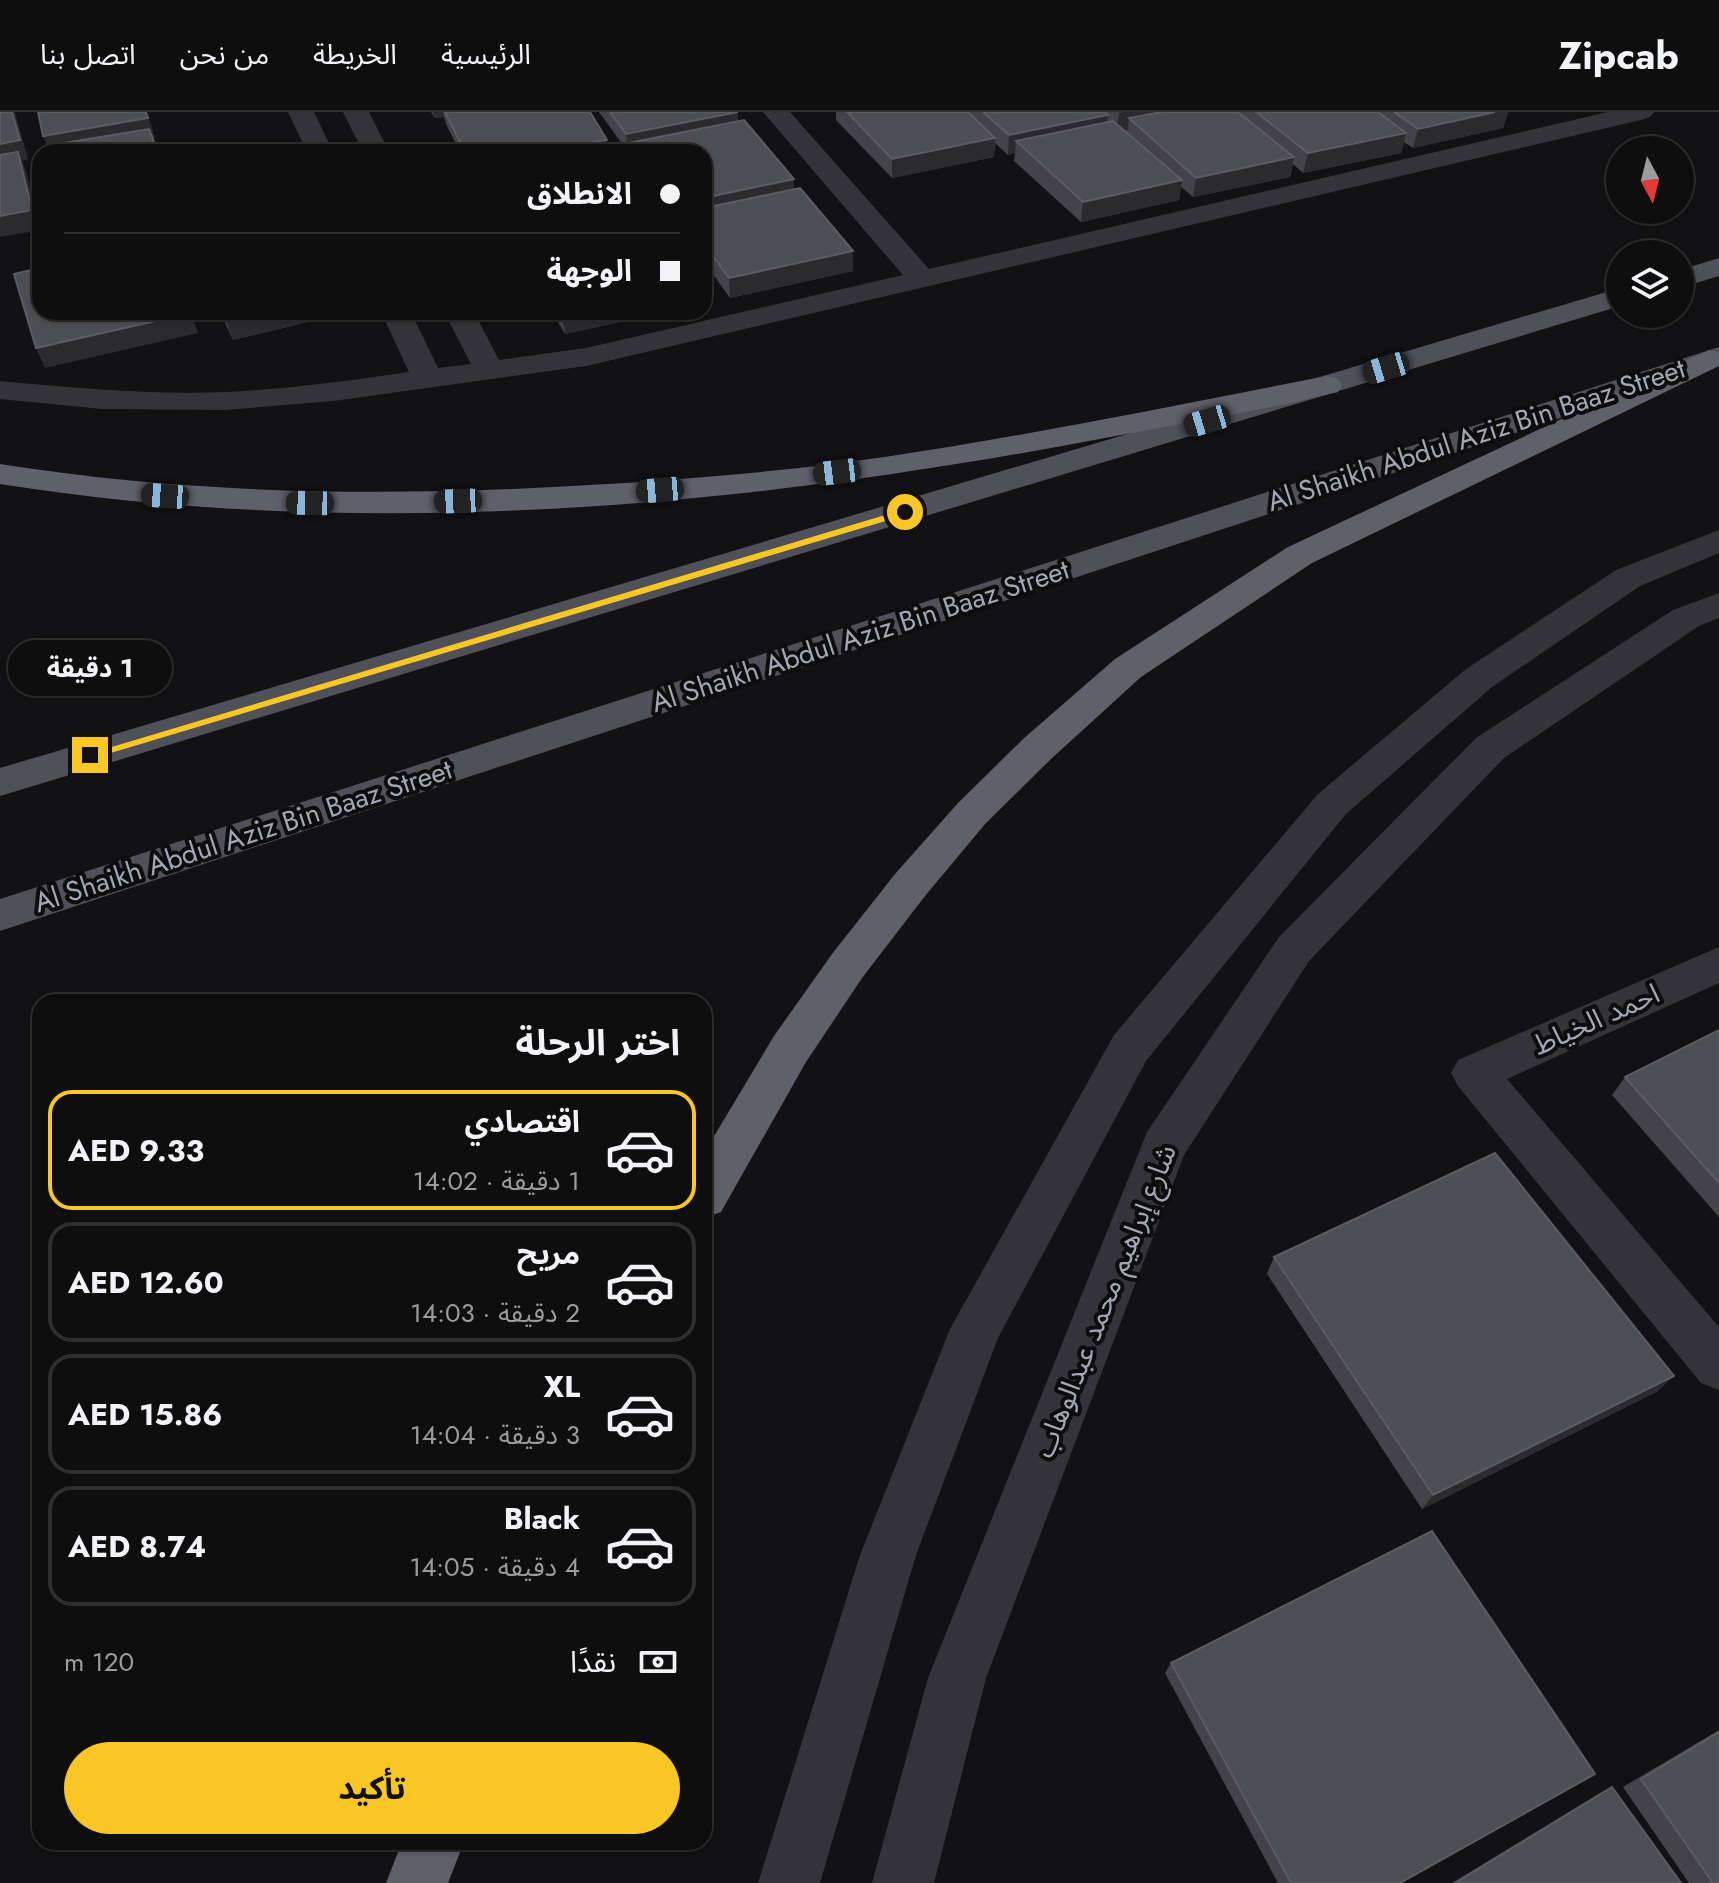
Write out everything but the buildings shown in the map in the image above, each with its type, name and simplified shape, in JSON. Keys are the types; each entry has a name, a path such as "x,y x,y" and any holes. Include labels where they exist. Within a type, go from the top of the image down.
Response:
{"highway":[{"path":"712,1183 790,1049 847,966 910,885 972,813 1037,749 1128,668 1300,555 1714,358"},
{"path":"0,474 142,494 281,503 487,500 634,493 936,459 1327,385"},
{"path":"417,1883 430,1850"}],"main road":[{"path":"1694,275 1719,267"},
{"path":"0,782 1606,301"},
{"name":"Al Shaikh Abdul Aziz Bin Baaz Street","path":"0,915 1714,358"}],"street":[{"path":"301,112 316,144"},
{"path":"356,112 372,144"},
{"path":"776,112 922,279"},
{"path":"1525,112 1557,132"},
{"path":"0,390 102,400 225,401 333,392 586,357 1641,112"},
{"path":"400,320 428,380"},
{"path":"463,320 490,371"},
{"path":"789,1883 888,1555 976,1329 1130,1048 1332,804 1479,678 1628,578 1719,541"},
{"name":"شارع إبراهيم محمد عبدالوهاب","path":"903,1883 957,1678 1164,1146 1294,949 1490,748 1686,618 1719,604"},
{"name":"احمد الخياط","path":"1719,964 1474,1073 1719,1366"}],"route":[{"path":"90,755 905,512"}]}
